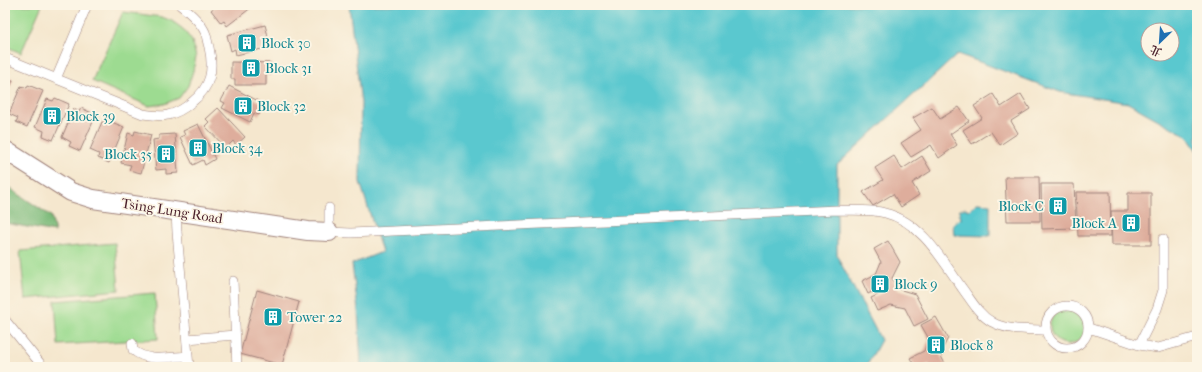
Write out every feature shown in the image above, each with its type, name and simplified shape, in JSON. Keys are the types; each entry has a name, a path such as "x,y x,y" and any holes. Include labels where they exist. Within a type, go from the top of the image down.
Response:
{"street":[{"name":"Tsing Lung Road","path":"5,150 71,192 93,199 308,231 329,232"}],"lane":[{"path":"56,79 87,5"},
{"path":"5,58 143,114 167,115 175,113 188,106 199,97 208,84 212,59 205,31 194,17 180,5"},
{"path":"329,208 329,232"},
{"name":"Tsing Lung Road","path":"329,232 351,233 837,210 886,213 898,218 931,242 974,306 986,318 997,325 1004,327 1046,330"},
{"path":"176,212 189,367"},
{"path":"1139,345 1157,309 1163,290 1163,239"},
{"path":"233,281 237,367"},
{"path":"1074,306 1085,315 1089,328 1088,335 1084,341 1078,346 1065,349 1052,342 1048,337 1046,322 1049,316 1060,307 1074,306"},
{"path":"5,320 43,367"},
{"path":"1089,328 1139,345 1158,348 1197,337"},
{"path":"186,339 235,335"},
{"path":"132,343 133,350 140,355 150,358 188,356"}],"green space":[{"path":"5,5 42,5 21,53 5,46"},
{"path":"123,12 162,17 172,21 183,29 192,41 196,57 193,71 188,86 179,98 164,104 149,106 92,81"},
{"path":"5,185 51,216 55,232 5,223"},
{"path":"115,243 119,290 25,299 20,251"},
{"path":"155,293 158,339 58,345 55,301"},
{"path":"1068,308 1078,311 1083,316 1086,326 1083,336 1078,341 1068,344 1058,341 1053,336 1050,326 1053,316 1058,311"}],"water":[{"path":"349,5 1197,5 1197,151 1187,136 1128,103 1060,92 958,54 837,165 837,256 881,340 866,367 361,367 358,310 352,264 382,252 360,182 361,103"},
{"path":"977,203 990,204 990,236 954,235 953,225 961,218 959,214 960,210 965,208 969,210"}],"building":[{"path":"218,5 250,5 252,7 227,26 224,21 221,23 211,10"},
{"name":"Block 30","path":"265,25 268,36 264,38 266,48 236,55 235,49 231,51 227,35"},
{"name":"Block 31","path":"231,62 271,63 271,75 266,74 266,85 235,85 235,79 231,79"},
{"path":"5,77 13,80 5,99"},
{"path":"28,85 43,91 27,127 16,122 18,118 9,114 21,86 27,88"},
{"name":"Block 32","path":"229,86 264,104 259,115 254,113 250,122 222,108 225,103 221,101"},
{"path":"993,94 1001,107 1021,94 1030,109 1011,121 1018,133 1000,145 991,132 972,144 963,130 982,118 974,106"},
{"name":"Block 39","path":"55,98 69,104 53,140 43,136 44,131 35,127 47,99 53,101"},
{"path":"932,107 940,119 959,107 969,121 950,134 957,145 939,158 931,145 911,157 901,143 921,130 913,118"},
{"path":"81,108 96,115 80,151 69,146 71,142 62,137 74,109 79,112"},
{"path":"218,108 245,137 236,145 233,141 226,148 205,126 209,122 206,119"},
{"path":"109,121 124,127 109,163 98,158 99,154 90,150 102,122 108,124"},
{"name":"Block 34","path":"198,124 215,159 205,165 203,160 193,165 180,137 185,135 183,131"},
{"path":"135,131 151,135 141,173 129,170 131,165 121,163 128,133 134,135"},
{"name":"Block 35","path":"175,134 178,173 166,174 166,169 156,170 153,140 159,139 159,135"},
{"path":"894,156 902,169 922,156 931,171 912,183 919,195 901,207 893,194 873,206 863,192 883,180 875,168"},
{"path":"1005,177 1039,177 1040,221 1007,221"},
{"name":"Block C","path":"1041,184 1074,184 1076,228 1042,229"},
{"path":"1076,192 1110,192 1111,236 1078,236"},
{"name":"Block A","path":"1128,193 1151,193 1151,245 1112,245 1111,211 1128,211"},
{"name":"Block 9","path":"888,241 900,262 892,278 898,289 915,294 928,319 914,326 905,308 891,305 877,311 871,298 884,292 881,287 868,294 862,281 876,274 881,262 874,249"},
{"name":"Tower 22","path":"257,290 299,302 282,365 240,354"},
{"name":"Block 8","path":"936,317 948,338 940,354 946,366 949,367 931,367 929,364 922,367 915,367 910,358 924,351 929,339 921,325"}],"place":[{"name":"Block 30","path":"247,43"},
{"name":"Block 31","path":"251,68"},
{"name":"Block 32","path":"243,106"},
{"name":"Block 39","path":"52,116"},
{"name":"Block 34","path":"198,148"},
{"name":"Block 35","path":"166,154"},
{"name":"Block C","path":"1058,206"},
{"name":"Block A","path":"1131,223"},
{"name":"Block 9","path":"880,284"},
{"name":"Tower 22","path":"273,317"},
{"name":"Block 8","path":"936,345"}]}
